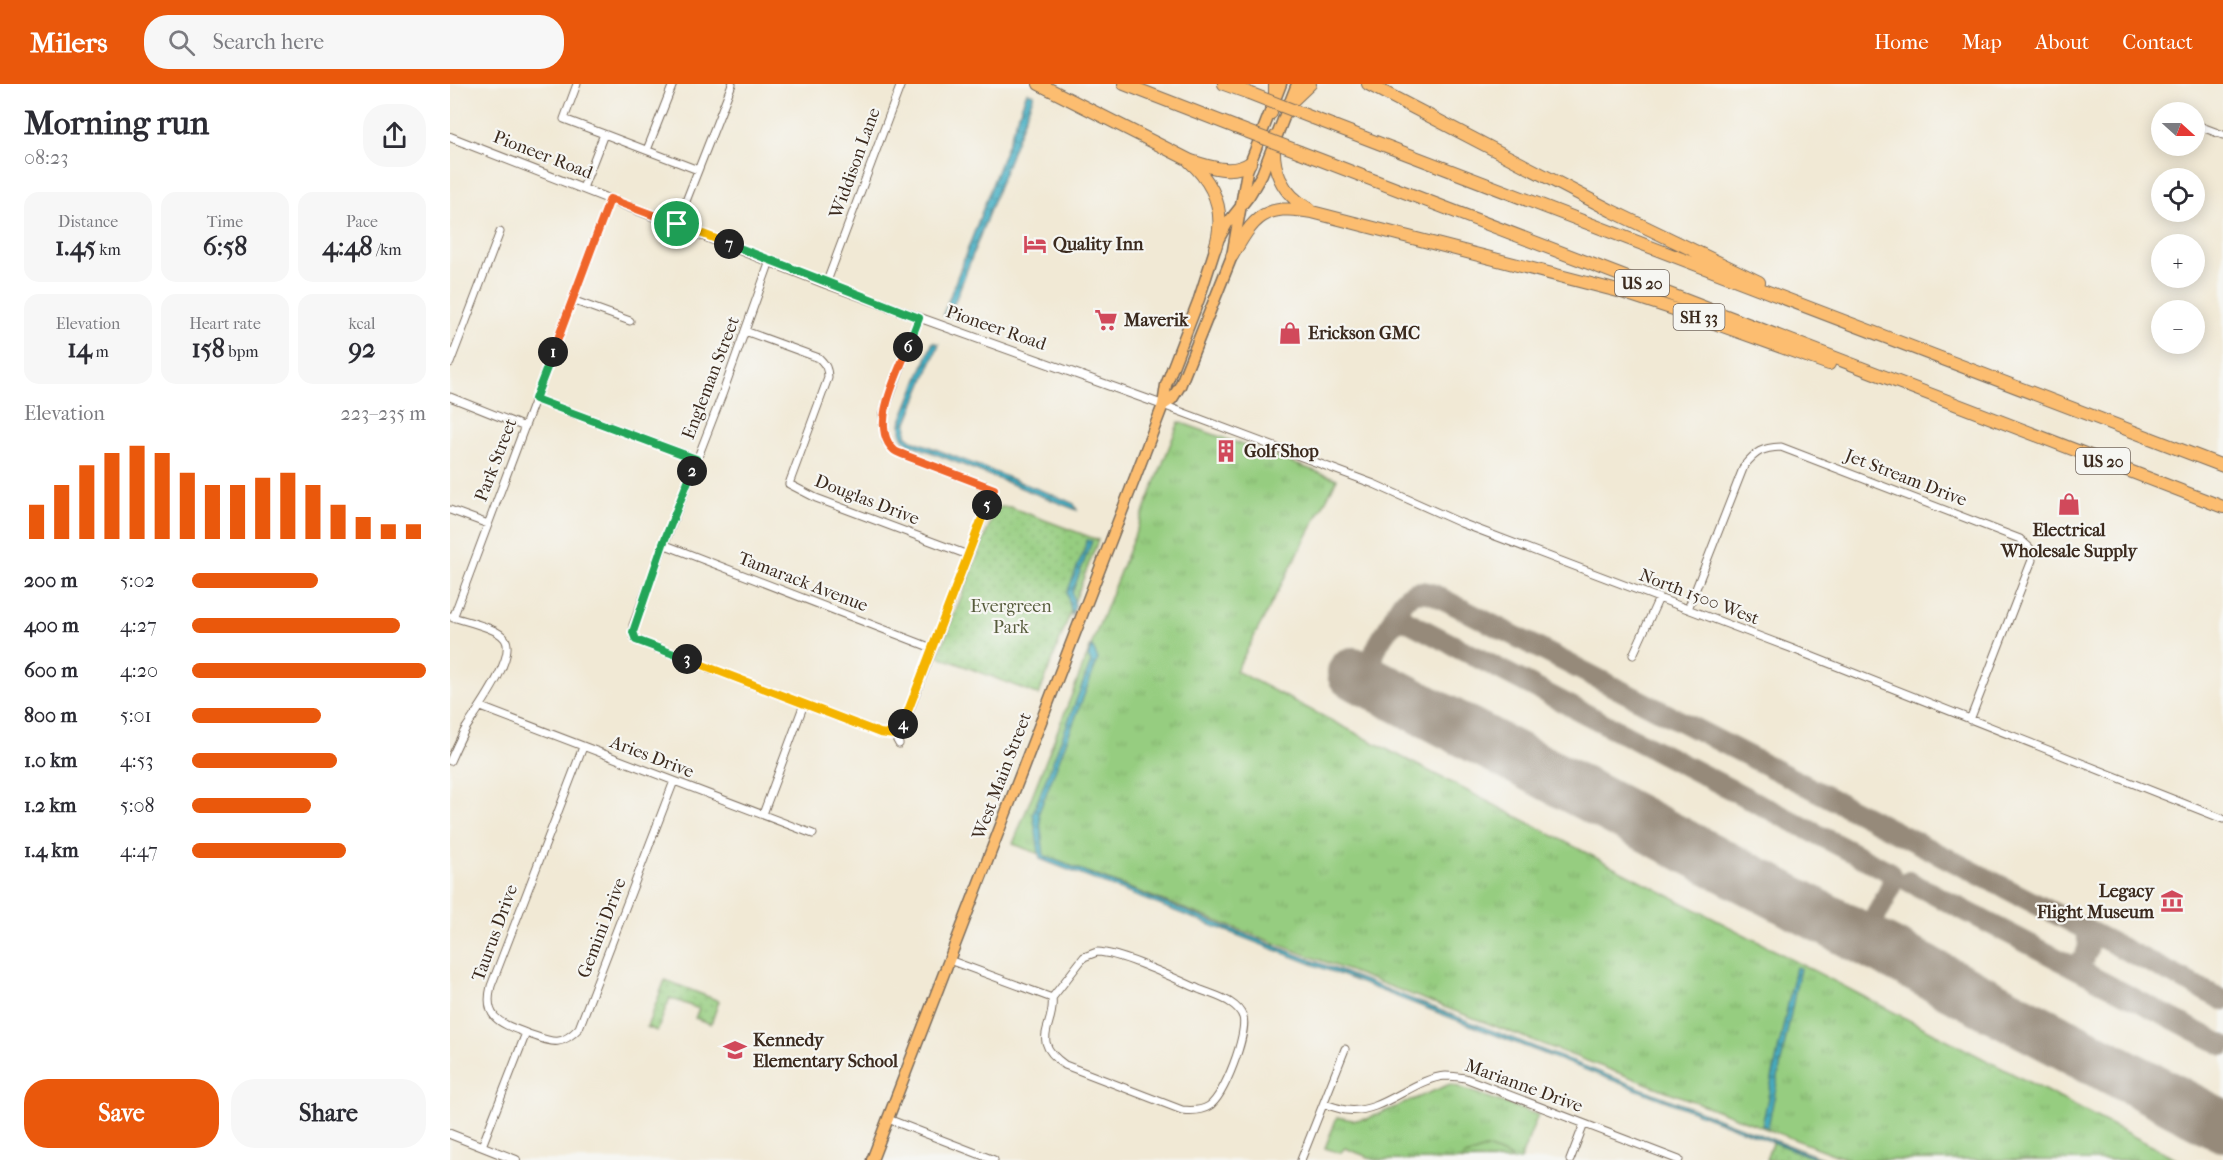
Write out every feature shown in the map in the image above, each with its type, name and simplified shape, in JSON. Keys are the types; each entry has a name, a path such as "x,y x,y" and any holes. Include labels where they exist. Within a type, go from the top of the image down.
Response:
{"highway":[{"path":"1039,84 1202,165 1238,169 1250,163"},
{"name":"US 20","path":"1124,84 2223,507"},
{"name":"US 20","path":"1224,84 2223,466"},
{"path":"1271,113 1275,98 1275,84"},
{"path":"1288,105 1310,84"},
{"path":"1368,84 1612,211 1836,319"},
{"name":"SH 33","path":"1275,137 1275,166 1285,190 1300,204 1322,214 1622,292 1984,415"},
{"path":"1181,155 1203,175 1218,200 1220,221 1215,248"},
{"path":"1232,256 1250,226 1266,214 1277,210 1293,209 1322,214"}],"main road":[{"name":"West Main Street","path":"1163,405 1172,399 1180,386 1232,256 1250,163 1281,84"},
{"name":"West Main Street","path":"872,1160 1163,405 1166,385 1199,299 1215,248 1227,224 1262,174 1297,84"}],"street":[{"path":"577,84 564,119 698,170"},
{"path":"647,150 673,84"},
{"path":"677,224 732,84"},
{"name":"Widdison Lane","path":"826,284 901,84"},
{"path":"2205,128 2223,135"},
{"path":"583,188 604,134"},
{"name":"Pioneer Road","path":"450,137 826,284 1163,405"},
{"name":"Park Street","path":"450,761 506,658 508,646 501,635 471,622 452,617 610,199"},
{"path":"450,363 500,232"},
{"name":"Engleman Street","path":"770,261 663,544 633,626 633,632 636,640 804,704"},
{"path":"572,300 630,321"},
{"path":"894,735 904,723 994,489 907,456 895,450 886,441 883,415 919,318"},
{"name":"Douglas Drive","path":"745,331 819,358 828,371 828,378 789,484 816,498 968,555"},
{"path":"450,398 525,427"},
{"path":"535,399 696,459"},
{"name":"North 1500 West","path":"1163,405 1364,480 1461,523 1688,609 2223,819"},
{"name":"Jet Stream Drive","path":"1688,609 1744,466 1753,455 1766,447 1781,447 2020,538 2030,548 2032,560 1970,720"},
{"path":"450,510 488,525"},
{"name":"Tamarack Avenue","path":"663,544 932,648"},
{"path":"1633,655 1659,598"},
{"path":"763,814 804,704 880,733 894,735"},
{"name":"Aries Drive","path":"481,707 813,834"},
{"path":"894,735 899,744"},
{"name":"Taurus Drive","path":"526,1033 494,1018 488,997 541,852 583,747"},
{"name":"Gemini Drive","path":"526,1033 560,1042 566,1040 581,1025 674,781"},
{"path":"1097,952 1112,954 1232,1003 1243,1016 1243,1023 1234,1060 1223,1087 1210,1106 1191,1112 1065,1065 1051,1054 1045,1039 1053,1004 1052,998 1084,957 1097,952"},
{"path":"949,960 1052,998"},
{"path":"482,1146 526,1033"},
{"path":"1301,1160 1345,1049"},
{"name":"Marianne Drive","path":"1324,1104 1347,1111 1369,1108 1431,1080 1454,1076 1465,1078 1677,1160"},
{"path":"888,1119 994,1160"},
{"path":"1570,1160 1584,1124"},
{"path":"450,1134 516,1160"}],"green space":[{"path":"1179,422 1337,479 1236,671 2179,1160 1849,1160 1013,844"},
{"name":"Evergreen Park","path":"1001,507 1010,507 1098,540 1039,695 938,656 995,511"},
{"path":"665,980 719,1001 711,1024 695,1018 699,1009 670,998 657,1031 647,1027"},
{"path":"1450,1084 1538,1115 1520,1160 1376,1160 1345,1148 1340,1153 1325,1148 1337,1117 1353,1120 1367,1119"},
{"path":"1773,1140 1827,1160 1766,1160"},
{"path":"1487,1148 1512,1158 1511,1160 1462,1160 1463,1157"}],"water":[{"path":"1027,92 1034,94 949,317 943,315"},
{"path":"933,342 939,344 907,422 906,435 912,440 1063,499 1074,504 1077,510 908,443 903,438 902,419"},
{"path":"1086,540 1092,541 1072,593 1075,605 1072,615 1067,593"},
{"path":"1092,646 1098,659 1039,812 1044,856 1825,1160 1819,1160 1040,859 1033,813 1091,662 1088,656"},
{"path":"1796,967 1800,968 1768,1127 1762,1126"}],"taxiway":[{"path":"1388,628 1400,606 1410,595 1417,592 1435,595 2223,1000"},
{"path":"1381,688 1372,668 1375,651 1388,629 1393,624 1405,620 1888,871 1892,876 1892,883 1873,920 1860,928 1842,928"},
{"path":"1908,881 2223,1045"},
{"path":"1876,916 1874,927 1876,936 1888,952"},
{"path":"2071,966 2081,962 2086,954 2088,938 2084,929"}],"runway":[{"path":"1353,673 2223,1126"}],"place":[{"name":"Quality Inn","path":"1035,244"},
{"name":"Maverik","path":"1106,320"},
{"name":"Erickson GMC","path":"1290,333"},
{"name":"Golf Shop","path":"1226,451"},
{"name":"Electrical Wholesale Supply","path":"2069,504"},
{"name":"Legacy Flight Museum","path":"2172,901"},
{"name":"Kennedy Elementary School","path":"735,1050"}],"route":[{"path":"610,199 677,224 826,284 919,318 883,415 886,441 895,450 907,456 994,489 910,709 904,723 894,735 880,733 636,640 634,637 633,626 696,459 535,399 610,199"}]}
